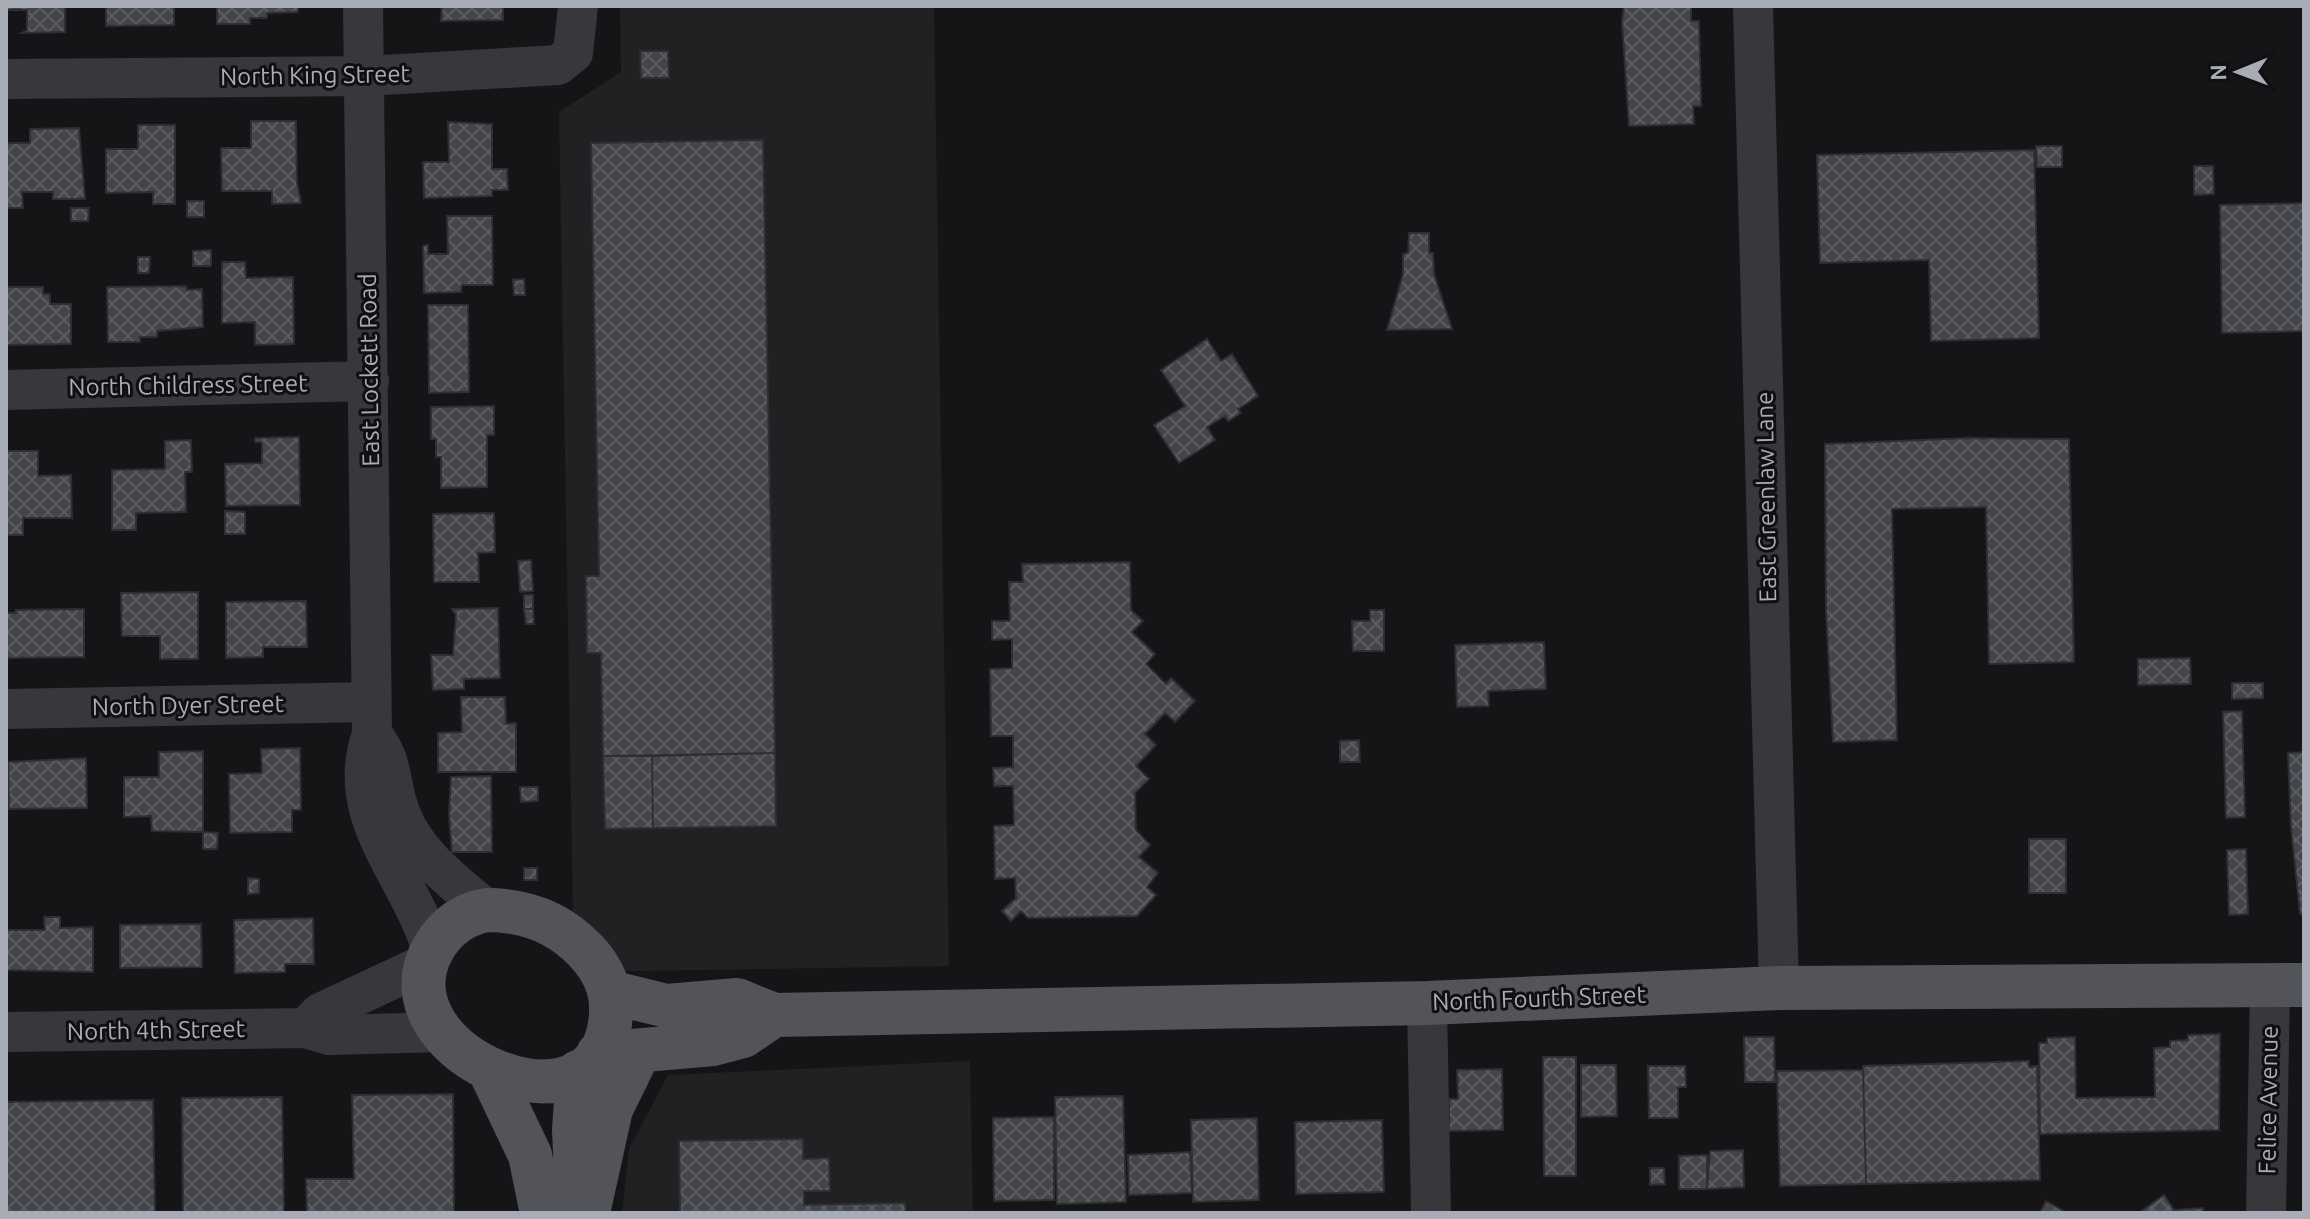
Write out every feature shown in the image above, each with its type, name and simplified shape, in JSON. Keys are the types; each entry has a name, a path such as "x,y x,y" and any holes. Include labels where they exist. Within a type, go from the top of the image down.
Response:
{"main road":[{"path":"579,1213 574,1153 605,1059 611,1020 610,992 595,960 561,930 521,912 472,912 452,924 430,957 423,979 425,997 443,1032 464,1054 490,1071 523,1081 545,1081 605,1059 713,1044 743,1036 774,1015"},
{"name":"North Fourth Street","path":"610,992 667,1006 737,1000 774,1015 1427,1003 1779,988 2287,986"},
{"path":"588,1213 611,1109 605,1059"},
{"path":"490,1071 530,1155 542,1213"}],"street":[{"name":"East Lockett Road","path":"363,6 371,718 363,760 371,820 426,929 430,957"},
{"name":"North King Street","path":"6,79 365,76 558,65 573,53 578,6"},
{"name":"East Greenlaw Lane","path":"1753,6 1779,988"},
{"name":"North Childress Street","path":"6,390 369,381"},
{"name":"North Dyer Street","path":"6,709 371,718"},
{"name":"East Lockett Road","path":"371,718 388,754 395,797 412,836 442,872 487,910"},
{"path":"306,1028 320,1013 430,957"},
{"name":"Felice Avenue","path":"2266,1213 2287,986"},
{"path":"1427,1003 1431,1213"},
{"name":"North 4th Street","path":"6,1032 306,1028 329,1035 443,1032"}],"shaded area":[{"path":"620,6 934,6 949,966 574,972 559,112 621,72"},
{"path":"970,1061 973,1213 622,1213 629,1149 668,1075"}],"building":[{"path":"6,6 65,6 65,32 22,33 27,30 27,10 6,10"},
{"path":"106,6 174,6 174,25 106,26"},
{"path":"217,6 298,6 298,12 267,13 267,18 250,18 250,24 217,24"},
{"path":"442,6 503,6 503,20 441,21"},
{"path":"1624,6 1691,6 1691,21 1699,21 1701,106 1693,106 1694,124 1629,126 1622,21"},
{"path":"640,51 668,51 669,78 641,78"},
{"path":"251,121 296,121 297,183 301,203 272,204 272,191 222,191 221,148 251,148"},
{"path":"448,122 492,124 492,169 507,169 508,190 492,190 492,196 424,198 423,162 449,162"},
{"path":"138,125 175,125 175,204 153,204 153,192 106,193 106,149 138,149"},
{"path":"79,128 85,199 53,199 53,192 22,192 23,208 6,208 6,146 9,143 30,143 30,129"},
{"path":"763,140 775,753 603,756 601,653 587,653 586,576 599,576 591,143"},
{"path":"2036,146 2062,146 2062,167 2037,167"},
{"path":"2034,150 2039,338 1931,341 1929,260 1820,263 1817,155"},
{"path":"2194,166 2213,166 2214,194 2194,195"},
{"path":"187,201 204,201 204,217 187,217"},
{"path":"2304,203 2304,331 2222,333 2220,205"},
{"path":"71,208 89,208 88,221 71,221"},
{"path":"447,216 492,216 493,285 462,285 461,292 424,293 423,246 428,245 428,254 448,254"},
{"path":"1409,233 1429,233 1429,253 1433,253 1434,274 1452,329 1387,330 1403,274 1403,254 1408,253"},
{"path":"211,250 211,266 193,266 193,251"},
{"path":"138,257 150,257 149,273 138,273"},
{"path":"222,262 245,262 246,278 293,277 294,344 255,345 255,322 222,323"},
{"path":"524,279 525,295 514,295 513,280"},
{"path":"186,286 187,290 202,289 203,327 157,331 157,337 140,337 140,342 108,342 107,287"},
{"path":"7,287 43,287 43,294 50,294 50,304 71,304 71,344 6,345"},
{"path":"428,305 468,305 469,392 429,393"},
{"path":"1207,339 1221,361 1232,354 1258,396 1238,409 1241,413 1228,421 1225,416 1207,427 1215,440 1179,463 1154,425 1185,406 1161,370"},
{"path":"494,406 494,435 487,435 487,487 441,488 441,457 436,457 436,439 431,439 431,407"},
{"path":"299,437 300,505 226,506 225,464 262,463 262,442 255,442 255,438"},
{"path":"1969,438 2069,439 2074,662 1989,664 1986,507 1892,509 1897,740 1833,742 1826,611 1825,444"},
{"path":"191,440 192,472 185,472 186,512 136,513 136,530 112,530 112,470 165,469 165,441"},
{"path":"6,451 38,451 38,476 71,475 72,518 23,518 23,535 6,535"},
{"path":"225,511 245,512 245,534 225,534"},
{"path":"494,513 495,552 478,553 479,582 434,582 433,514"},
{"path":"531,560 533,591 520,592 518,561"},
{"path":"1130,562 1131,610 1143,621 1132,632 1155,654 1146,664 1166,684 1171,678 1195,701 1175,722 1165,713 1145,734 1156,745 1136,766 1149,779 1135,793 1136,830 1150,845 1139,857 1158,873 1147,887 1156,895 1137,916 1028,918 1021,911 1011,921 1002,911 1016,898 1015,878 995,879 994,826 1014,825 1013,786 994,786 993,768 1013,767 1013,736 991,736 990,669 1012,668 1012,639 992,640 992,621 1010,621 1009,582 1023,582 1022,564"},
{"path":"198,592 198,659 160,659 160,636 122,636 121,593"},
{"path":"524,595 533,595 533,609 524,609"},
{"path":"306,601 307,647 263,647 263,657 226,658 226,602"},
{"path":"498,608 500,678 464,679 464,689 433,690 431,655 453,655 456,615 452,609"},
{"path":"84,609 84,657 6,658 6,613 16,613 16,610"},
{"path":"524,609 533,609 534,624 526,624"},
{"path":"1370,610 1384,610 1384,651 1353,651 1352,621 1370,621"},
{"path":"1544,642 1546,689 1488,691 1489,706 1457,707 1455,645"},
{"path":"2190,658 2191,684 2138,685 2138,659"},
{"path":"2232,683 2263,683 2263,698 2232,699"},
{"path":"461,697 505,697 506,724 516,723 516,772 438,772 438,733 462,732"},
{"path":"2242,711 2245,817 2226,818 2223,712"},
{"path":"1359,740 1360,762 1340,762 1340,741"},
{"path":"300,748 301,810 292,810 292,832 230,833 229,774 262,773 261,749"},
{"path":"203,751 203,832 152,831 151,816 124,817 124,777 159,777 159,752"},
{"path":"2304,752 2304,914 2300,914 2291,827 2288,753"},
{"path":"775,753 776,826 653,828 652,756"},
{"path":"603,756 652,756 653,828 605,829"},
{"path":"86,758 87,808 9,809 8,762"},
{"path":"491,776 492,852 452,852 449,815 451,777"},
{"path":"520,787 538,787 538,801 521,802"},
{"path":"203,832 218,833 217,849 203,849"},
{"path":"2029,839 2066,839 2066,893 2029,893"},
{"path":"2246,849 2248,914 2229,915 2227,850"},
{"path":"524,868 537,868 537,880 524,880"},
{"path":"248,878 259,879 259,893 248,894"},
{"path":"44,917 60,917 60,928 93,927 93,972 6,970 6,930 45,930"},
{"path":"313,918 314,964 285,964 285,972 235,973 234,920"},
{"path":"201,924 202,967 120,968 120,925"},
{"path":"2220,1034 2219,1130 2040,1134 2039,1043 2047,1043 2047,1038 2075,1037 2076,1098 2155,1097 2154,1048 2170,1047 2170,1041 2188,1040 2188,1035"},
{"path":"1744,1037 1774,1037 1775,1082 1745,1082"},
{"path":"1543,1057 1576,1057 1576,1176 1544,1176"},
{"path":"2029,1061 2029,1067 2037,1066 2040,1180 1866,1184 1863,1066"},
{"path":"1581,1065 1616,1065 1617,1116 1581,1117"},
{"path":"1648,1066 1685,1066 1686,1087 1678,1087 1678,1118 1649,1118"},
{"path":"1502,1069 1503,1130 1449,1131 1449,1099 1458,1099 1457,1070"},
{"path":"1863,1070 1866,1184 1780,1186 1777,1071"},
{"path":"453,1094 454,1213 307,1213 306,1179 354,1179 352,1095"},
{"path":"1123,1096 1126,1202 1057,1204 1055,1097"},
{"path":"282,1097 284,1213 183,1213 182,1098"},
{"path":"153,1100 155,1213 6,1213 6,1102"},
{"path":"1054,1117 1054,1200 994,1201 993,1118"},
{"path":"1257,1118 1259,1200 1193,1202 1191,1120"},
{"path":"1382,1120 1384,1192 1296,1194 1295,1122"},
{"path":"803,1139 803,1159 829,1158 830,1191 804,1191 804,1205 905,1203 906,1213 680,1213 679,1141"},
{"path":"1743,1150 1744,1187 1707,1189 1710,1151"},
{"path":"1190,1152 1192,1193 1129,1195 1128,1155"},
{"path":"1707,1155 1707,1189 1679,1189 1679,1156"},
{"path":"1650,1168 1664,1168 1665,1184 1650,1185"},
{"path":"2164,1195 2174,1210 2169,1213 2139,1213"},
{"path":"2046,1201 2067,1213 2040,1213"},
{"path":"2203,1208 2203,1213 2175,1213 2174,1210"}]}
